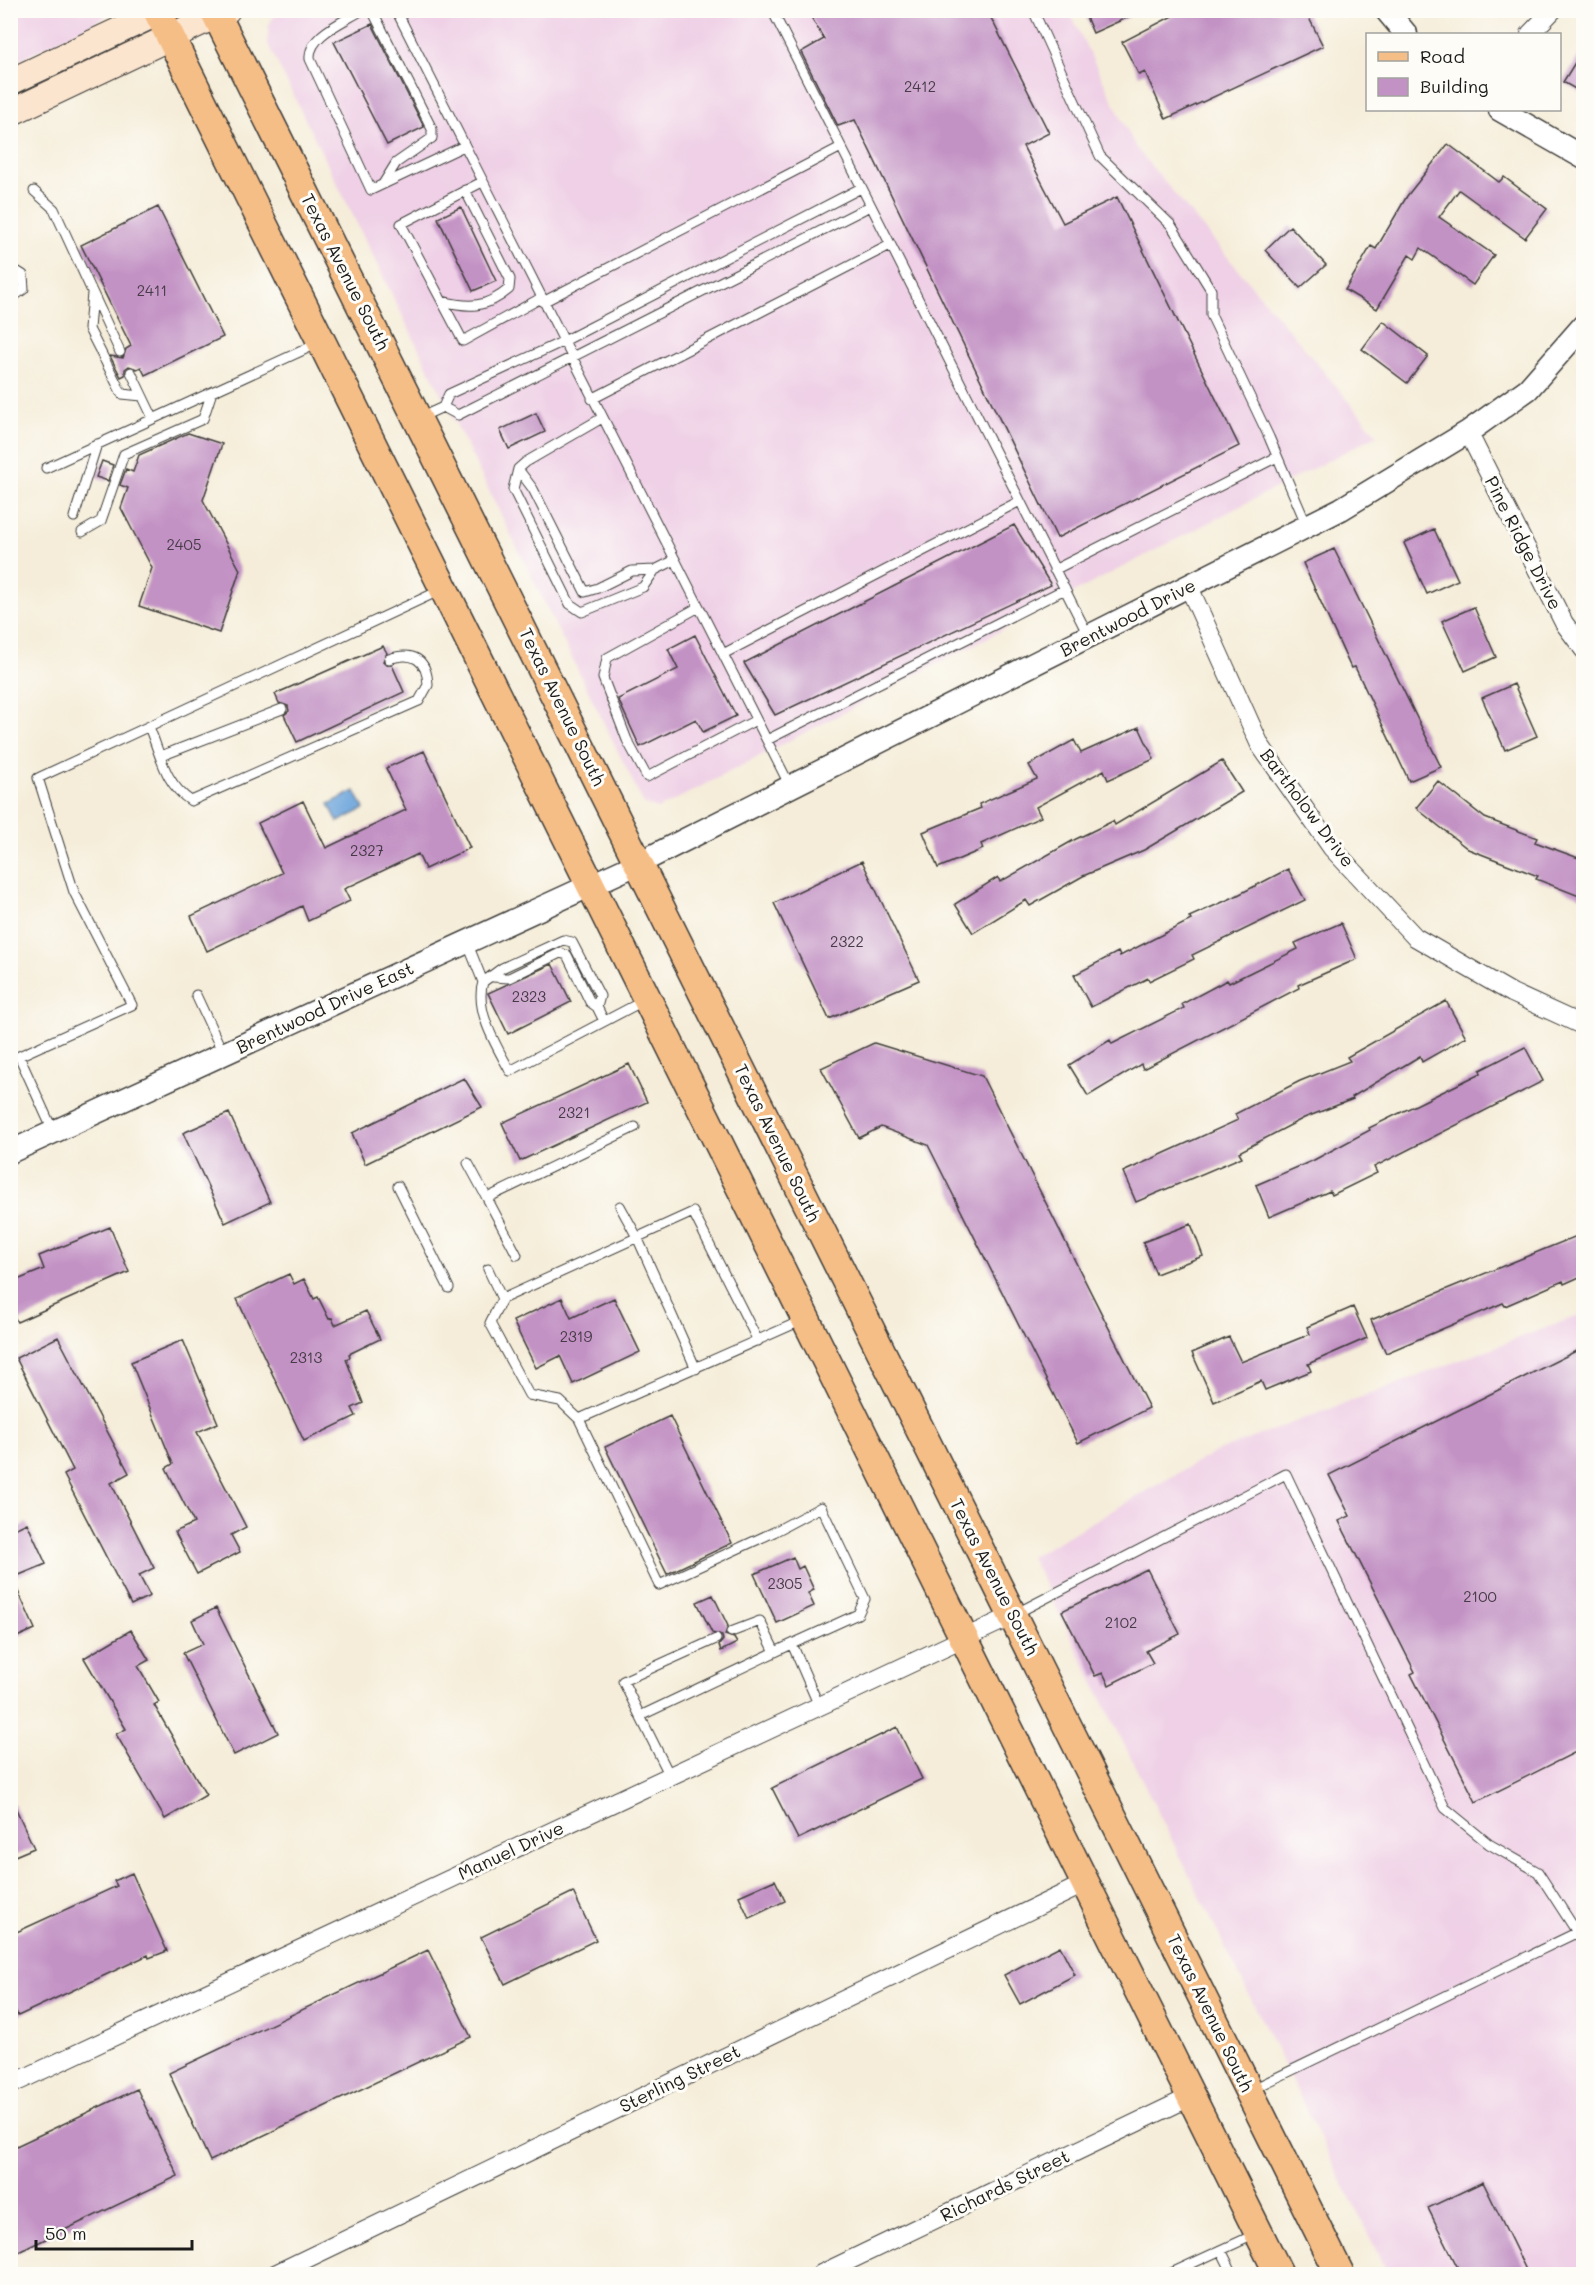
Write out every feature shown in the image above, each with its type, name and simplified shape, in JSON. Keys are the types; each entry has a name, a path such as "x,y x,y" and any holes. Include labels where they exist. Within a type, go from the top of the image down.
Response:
{"main road":[{"path":"10,82 162,18 219,12"},
{"name":"Texas Avenue South","path":"219,12 431,413 639,863 1340,2274"},
{"path":"10,113 162,18"},
{"path":"162,18 806,1318 962,1639 1279,2274"}],"street":[{"path":"1386,10 1405,33"},
{"path":"1531,33 1553,10"},
{"path":"1502,111 1584,158"},
{"name":"Brentwood Drive","path":"639,863 1307,526 1468,432 1528,389 1584,325"},
{"name":"Pine Ridge Drive","path":"1468,432 1564,623 1584,650"},
{"name":"Bartholow Drive","path":"1189,587 1260,745 1332,848 1415,937 1512,993 1584,1026"},
{"name":"Brentwood Drive East","path":"10,1152 639,863"},
{"name":"Manuel Drive","path":"10,2085 1012,1616"},
{"name":"Sterling Street","path":"275,2274 1084,1884"},
{"name":"Richards Street","path":"821,2274 1190,2097"}],"lane":[{"path":"362,10 314,40 309,51 310,59 371,190 464,146"},
{"path":"372,10 432,129 432,138 396,163 383,184"},
{"path":"396,10 790,786"},
{"path":"772,10 1089,637"},
{"path":"1033,10 1100,156 1171,225 1211,290 1211,315 1278,457 1307,526"},
{"path":"482,182 400,224 463,341 841,147"},
{"path":"431,413 449,394 564,341 861,188"},
{"path":"441,301 464,307 483,305 496,300 509,289 510,279 465,190"},
{"path":"34,191 54,209 120,352"},
{"path":"431,413 458,415 870,206"},
{"path":"592,399 890,245"},
{"path":"10,267 23,275 24,289 10,299"},
{"path":"92,291 89,329 122,394 142,396"},
{"path":"46,468 322,342"},
{"path":"130,372 153,418"},
{"path":"82,532 101,521 124,454 203,419 212,392"},
{"path":"602,418 525,462 518,469 513,489 570,604 582,612 643,587 656,570"},
{"path":"74,517 97,444"},
{"path":"1054,570 1278,457"},
{"path":"518,469 533,489 585,592 632,572 656,570 675,560"},
{"path":"723,654 1020,501"},
{"path":"54,1132 19,1056 132,1005 74,892 38,778 444,589"},
{"path":"766,740 1065,589"},
{"path":"699,607 607,658 603,678 627,740 647,777 756,720"},
{"path":"149,727 161,756 164,772 179,793 191,801 419,701 428,685 423,664 415,657 404,654 389,659"},
{"path":"161,756 282,709"},
{"path":"483,982 493,977 502,968 563,940 572,942 600,996 597,1008"},
{"path":"467,942 483,982 479,994 491,1037 510,1071 647,999"},
{"path":"493,977 509,978 560,953 567,955 590,1002 597,1008 604,1021"},
{"path":"196,995 223,1054"},
{"path":"487,1198 635,1127"},
{"path":"468,1163 517,1255"},
{"path":"398,1186 449,1288"},
{"path":"620,1206 637,1237 696,1369"},
{"path":"640,1716 858,1614 866,1599 821,1507 774,1532 659,1585 579,1419 560,1401 529,1395 490,1323 502,1299 693,1212 758,1341"},
{"path":"488,1269 502,1299"},
{"path":"579,1419 696,1369 806,1318"},
{"path":"1012,1616 1286,1474 1445,1808 1489,1844 1538,1872 1584,1943"},
{"path":"731,1632 760,1621 775,1652"},
{"path":"670,1776 623,1681 716,1639"},
{"path":"792,1644 819,1706"},
{"path":"1249,2091 1578,1932"},
{"path":"1169,2274 1258,2234"},
{"path":"1221,2250 1233,2274"}],"shaded area":[{"path":"11,10 107,11 105,17 11,64"},
{"path":"277,10 1069,11 1136,148 1377,435 658,809 644,804 267,42 269,25"},
{"path":"1583,1314 1583,2274 1388,2274 1031,1557 1215,1452"}],"water":[{"path":"355,791 364,809 338,822 329,804"}],"building":[{"path":"807,10 987,10 1049,133 1023,146 1063,223 1117,197 1239,446 1057,538 855,120 838,126 801,52 824,39"},
{"path":"1083,10 1144,10 1093,33"},
{"path":"1184,10 1305,10 1323,46 1166,119 1145,72 1139,75 1122,42"},
{"path":"372,24 424,127 387,145 334,42"},
{"path":"1584,48 1584,94 1563,82"},
{"path":"1448,144 1499,182 1504,177 1547,209 1525,238 1459,190 1439,217 1494,255 1473,285 1421,248 1415,259 1409,255 1377,309 1345,290 1371,246 1376,249 1407,196"},
{"path":"158,207 223,337 145,375 141,367 137,369 129,366 125,369 125,375 121,377 110,356 123,358 126,349 131,346 81,245"},
{"path":"461,207 496,281 473,291 438,218"},
{"path":"1290,226 1326,265 1300,288 1265,250"},
{"path":"1383,321 1428,356 1407,383 1362,349"},
{"path":"536,413 545,432 509,449 500,430"},
{"path":"188,433 222,444 203,500 240,570 219,633 139,606 152,568 121,508 128,488 120,485 126,469 133,472 139,455"},
{"path":"102,461 113,465 108,481 96,477"},
{"path":"1014,525 1051,585 775,715 744,663"},
{"path":"1434,529 1458,580 1427,594 1404,543"},
{"path":"1334,549 1441,767 1409,781 1355,667 1351,668 1303,563"},
{"path":"1474,607 1496,657 1465,671 1442,621"},
{"path":"695,635 736,716 703,732 696,719 640,747 618,699 678,669 668,649"},
{"path":"383,646 387,653 383,661 387,665 392,665 404,692 297,742 284,715 289,711 288,706 279,703 275,694"},
{"path":"1514,684 1537,736 1505,750 1482,698"},
{"path":"1139,727 1154,759 1108,780 1104,770 1036,807 1041,817 981,844 983,849 938,868 923,832 981,808 979,804 1037,779 1029,765 1074,740 1081,753"},
{"path":"424,751 470,848 425,869 418,854 344,889 350,901 308,921 302,906 207,951 191,916 282,873 258,823 303,801 326,848 406,810 386,768"},
{"path":"1222,761 1242,792 1144,850 1083,876 1030,906 1026,900 973,933 955,904 998,877 1000,882 1074,840 1113,821 1115,825"},
{"path":"1438,781 1485,818 1537,838 1535,842 1584,860 1584,898 1536,879 1538,876 1468,849 1416,808"},
{"path":"862,861 919,980 829,1019 774,903"},
{"path":"1288,869 1305,900 1192,955 1194,959 1149,981 1148,978 1091,1007 1074,975 1118,952 1120,956 1191,920 1189,917"},
{"path":"1341,923 1357,959 1298,985 1299,988 1143,1069 1141,1064 1088,1096 1069,1065 1110,1040 1112,1044 1184,1008 1182,1004 1227,980 1229,983 1298,949 1295,943"},
{"path":"552,964 571,1002 508,1034 488,993"},
{"path":"1446,1001 1466,1037 1422,1062 1420,1056 1352,1097 1353,1099 1304,1118 1239,1152 1242,1157 1136,1202 1123,1172 1238,1120 1235,1114 1300,1081 1350,1061 1347,1057"},
{"path":"874,1043 982,1076 1149,1408 1078,1443 928,1145 881,1127 859,1138 821,1068"},
{"path":"1525,1047 1543,1081 1374,1167 1377,1173 1332,1195 1330,1191 1269,1217 1256,1185 1314,1160 1370,1130 1369,1128 1481,1073 1480,1070"},
{"path":"629,1064 647,1102 520,1161 502,1123"},
{"path":"464,1078 482,1107 365,1164 352,1133"},
{"path":"229,1113 270,1202 225,1223 183,1133"},
{"path":"1191,1224 1203,1256 1156,1274 1143,1242"},
{"path":"110,1227 129,1272 17,1322 10,1308 10,1283 44,1269 39,1256"},
{"path":"1584,1233 1584,1275 1564,1284 1563,1281 1505,1306 1503,1303 1386,1353 1371,1320"},
{"path":"289,1274 294,1284 304,1279 314,1299 318,1297 329,1319 332,1318 335,1325 366,1311 380,1339 349,1354 350,1357 346,1359 363,1403 352,1408 356,1416 304,1441 237,1299"},
{"path":"562,1298 571,1318 614,1298 640,1352 573,1384 560,1356 536,1368 513,1321"},
{"path":"1353,1307 1367,1338 1308,1364 1311,1371 1265,1390 1261,1381 1214,1402 1192,1353 1229,1337 1241,1362 1310,1334 1307,1327"},
{"path":"58,1337 129,1473 111,1483 154,1568 139,1575 150,1596 131,1605 64,1475 73,1470 16,1358"},
{"path":"183,1340 218,1423 197,1432 246,1527 231,1535 240,1552 197,1574 175,1532 194,1523 166,1468 173,1464 131,1362"},
{"path":"1584,1347 1584,1748 1476,1802 1411,1674 1415,1672 1339,1521 1350,1516 1329,1475"},
{"path":"670,1416 732,1543 667,1574 605,1447"},
{"path":"27,1523 46,1564 12,1578 35,1629 10,1640 10,1531"},
{"path":"793,1557 798,1569 803,1566 814,1590 808,1593 814,1606 777,1623 754,1574"},
{"path":"1147,1569 1180,1634 1146,1651 1153,1663 1109,1685 1103,1673 1095,1676 1062,1611"},
{"path":"713,1595 728,1626 725,1635 734,1638 737,1643 721,1651 719,1645 723,1640 722,1636 712,1633 697,1602"},
{"path":"216,1608 278,1733 234,1755 183,1653 203,1644 192,1620"},
{"path":"131,1630 149,1660 138,1666 159,1702 154,1705 206,1795 165,1819 116,1734 126,1729 84,1658"},
{"path":"897,1727 922,1779 798,1839 772,1788"},
{"path":"10,1796 34,1848 10,1858"},
{"path":"132,1873 167,1951 149,1958 148,1955 18,2016 10,1999 10,1935 117,1886 114,1881"},
{"path":"775,1880 785,1901 749,1918 739,1896"},
{"path":"573,1892 596,1940 505,1984 481,1937"},
{"path":"1060,1946 1075,1975 1020,2004 1004,1975"},
{"path":"428,1950 471,2037 210,2161 169,2073"},
{"path":"137,2089 178,2176 10,2256 10,2149"},
{"path":"1483,2182 1528,2274 1461,2274 1428,2208"}]}
